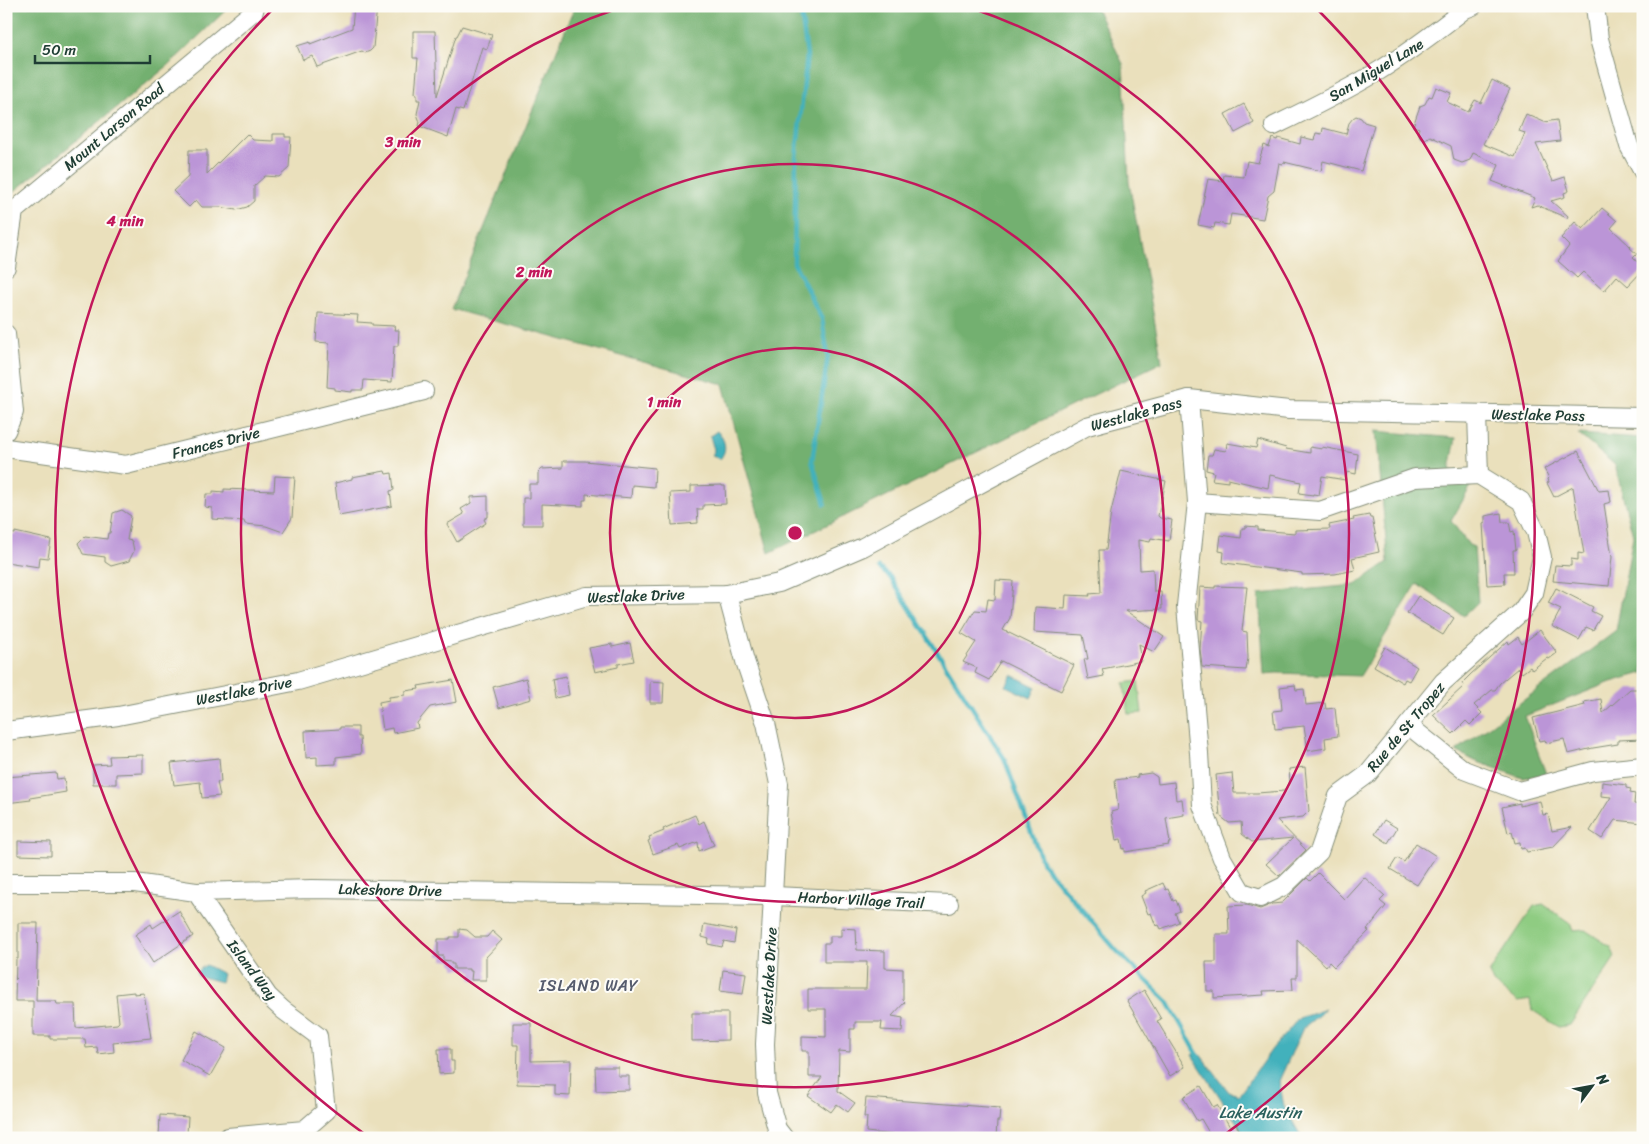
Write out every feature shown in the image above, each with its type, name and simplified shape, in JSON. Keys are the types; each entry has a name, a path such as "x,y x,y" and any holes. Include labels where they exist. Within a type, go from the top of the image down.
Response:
{"street":[{"name":"Mount Larson Road","path":"6,267 14,211 254,11 255,6"},
{"name":"San Miguel Lane","path":"1274,126 1337,95 1377,72 1418,45 1465,9 1473,6"},
{"path":"1595,6 1601,48 1629,146 1643,172"},
{"path":"6,334 14,412 6,431"},
{"name":"Frances Drive","path":"6,448 126,465 424,391"},
{"name":"Westlake Pass","path":"727,594 779,583 863,547 1087,426 1190,399 1289,410 1643,417"},
{"name":"Rue de St Tropez","path":"1190,399 1197,502 1186,606 1202,805 1222,858 1242,892 1260,898 1284,886 1319,852 1338,796 1368,774 1443,682 1521,612 1534,593 1542,557 1536,532 1521,500 1478,475"},
{"path":"1197,502 1320,511 1415,478 1478,475 1478,414"},
{"name":"Westlake Drive","path":"6,731 118,716 298,681 587,596 727,594 745,661 766,723 779,784 765,1044 767,1093 777,1129 784,1138"},
{"path":"1408,725 1464,770 1520,791 1593,771 1643,766"},
{"name":"Lakeshore Drive","path":"6,883 134,883 196,892 312,889 774,896"},
{"name":"Island Way","path":"196,892 268,996 283,1010 318,1036 326,1111 304,1130 228,1137"},
{"name":"Harbor Village Trail","path":"774,896 949,904"}],"green space":[{"path":"6,6 230,6 170,64 6,198"},
{"path":"575,6 1095,6 1123,64 1129,182 1162,362 769,553 723,384 451,309"},
{"path":"1376,431 1456,438 1450,469 1471,486 1451,521 1469,545 1474,547 1478,602 1464,616 1417,584 1360,676 1264,674 1259,594 1355,585 1388,562"},
{"path":"1578,434 1643,438 1643,673 1611,682 1525,716 1546,774 1523,778 1475,761 1456,751 1616,631 1633,536 1615,465"},
{"path":"1138,681 1142,713 1128,714 1124,683"},
{"path":"1543,904 1570,923 1573,931 1585,930 1611,947 1615,957 1570,1025 1559,1027 1532,1010 1530,1000 1518,1002 1493,983 1489,973 1534,906"}],"water":[{"path":"717,431 722,437 725,448 720,459 712,456 714,450 710,436"},
{"path":"1012,675 1036,687 1031,698 1006,686"},
{"path":"206,965 223,974 221,982 198,976 196,972"},
{"name":"Lake Austin","path":"1326,1009 1303,1028 1279,1081 1284,1106 1302,1138 1247,1138 1192,1055 1199,1053 1229,1092 1239,1095 1272,1049 1299,1018"}],"building":[{"path":"354,6 377,6 373,48 365,53 362,51 317,67 312,56 303,60 297,46 310,42 310,44 352,28"},
{"path":"462,26 492,35 487,49 482,47 463,111 456,109 448,137 419,126 420,122 417,114 420,100 417,100 417,94 415,93 418,58 413,58 413,31 435,31 437,96 456,36"},
{"path":"1492,80 1510,89 1483,144 1515,157 1525,133 1519,131 1526,114 1544,122 1557,120 1560,141 1536,144 1553,181 1565,177 1569,191 1564,193 1565,197 1551,201 1568,216 1567,218 1537,205 1531,207 1535,198 1492,181 1499,165 1473,153 1470,160 1462,163 1454,160 1451,146 1430,136 1425,139 1420,137 1419,128 1413,126 1420,106 1425,104 1429,96 1432,97 1436,87 1451,93 1447,102 1468,112 1475,100 1481,103"},
{"path":"1244,104 1254,123 1235,133 1225,114"},
{"path":"1356,116 1364,122 1374,125 1361,171 1323,161 1321,171 1284,162 1283,164 1279,163 1274,191 1268,196 1263,219 1231,214 1229,225 1215,223 1214,228 1198,225 1208,179 1223,181 1224,175 1244,177 1247,161 1258,163 1264,145 1269,147 1272,138 1300,144 1301,137 1314,140 1316,133 1322,134 1323,128 1346,134 1349,123"},
{"path":"247,134 253,140 273,141 273,134 285,134 285,137 291,137 289,168 279,177 265,176 254,186 254,201 247,207 236,210 220,207 202,207 196,200 189,207 173,191 188,177 189,150 207,150 207,174"},
{"path":"1602,208 1617,221 1611,228 1637,254 1633,258 1643,267 1643,270 1628,286 1617,276 1604,291 1583,272 1577,278 1558,261 1569,246 1561,238 1575,222 1583,229"},
{"path":"318,313 358,315 357,322 395,326 394,330 399,330 398,346 394,346 392,382 364,380 363,390 352,390 352,392 327,387 329,343 316,342"},
{"path":"1258,440 1286,449 1310,453 1310,447 1322,449 1322,447 1358,454 1356,474 1347,472 1345,480 1322,476 1319,495 1299,493 1301,482 1270,475 1268,488 1228,479 1228,482 1212,480 1214,472 1206,470 1208,455 1212,455 1214,449 1226,451 1227,443 1256,448"},
{"path":"1578,451 1599,491 1609,490 1611,502 1604,504 1612,557 1609,586 1553,581 1555,565 1571,566 1571,559 1578,560 1578,553 1584,554 1573,487 1554,497 1547,483 1549,478 1544,469"},
{"path":"563,461 585,461 655,468 654,487 632,485 631,498 586,494 583,506 542,504 542,525 523,525 523,498 529,498 529,484 538,484 538,473 542,469 563,468"},
{"path":"385,471 386,474 392,473 394,490 390,491 392,506 339,516 335,483 352,479 352,477"},
{"path":"1121,471 1166,481 1158,516 1172,520 1169,541 1151,538 1150,542 1139,540 1140,570 1153,569 1154,592 1161,592 1162,609 1126,611 1164,637 1154,652 1139,644 1142,661 1102,669 1104,676 1088,679 1084,659 1088,659 1083,635 1034,632 1035,607 1065,609 1066,595 1090,596 1089,594 1101,593 1099,550 1106,550 1111,512"},
{"path":"275,476 295,477 292,518 283,532 266,526 245,524 244,521 212,519 212,508 205,507 206,494 213,494 213,491 224,492 224,489 274,491"},
{"path":"691,486 725,486 726,504 703,505 703,509 697,509 698,523 672,525 670,493 691,492"},
{"path":"488,496 488,517 484,519 486,523 457,542 447,524 464,514 461,509 471,503 471,497"},
{"path":"122,510 131,516 127,540 132,541 134,551 129,561 111,566 105,562 105,557 83,554 78,543 85,536 107,539 108,533 110,533 113,513"},
{"path":"1501,513 1502,522 1509,522 1511,532 1514,531 1516,550 1513,550 1514,573 1504,573 1505,584 1487,585 1483,524 1485,523 1485,516"},
{"path":"1369,515 1372,518 1379,552 1352,558 1355,570 1335,574 1302,575 1302,573 1225,563 1223,562 1224,552 1219,551 1221,535 1241,538 1242,528 1245,528 1245,526 1258,527 1258,530 1295,533 1295,530 1330,529 1329,525"},
{"path":"15,532 51,540 48,558 40,557 39,567 6,562 6,533 15,534"},
{"path":"996,580 1013,581 1010,618 1003,630 1074,665 1061,691 1001,661 989,680 975,673 977,668 963,662 976,642 961,633 975,610 986,611 988,599 995,600"},
{"path":"1215,586 1247,587 1242,631 1247,632 1248,658 1246,670 1202,667 1200,649 1202,621 1198,620 1200,587 1215,588"},
{"path":"1556,588 1593,607 1591,611 1601,616 1593,630 1586,627 1579,640 1552,626 1561,609 1548,603"},
{"path":"1418,596 1454,618 1443,635 1407,613"},
{"path":"1540,630 1557,653 1532,670 1530,667 1522,673 1518,668 1500,683 1495,690 1492,690 1474,705 1482,713 1470,725 1466,721 1453,734 1433,715 1464,686 1462,683 1471,674 1508,641 1509,644 1518,637 1522,644"},
{"path":"630,643 634,661 595,672 589,648 612,644 612,647"},
{"path":"1385,647 1417,667 1409,681 1405,679 1403,683 1374,666"},
{"path":"566,676 569,695 555,698 552,679"},
{"path":"526,678 531,699 499,708 493,687"},
{"path":"453,680 457,702 430,707 417,723 418,728 393,733 392,728 383,730 379,702 389,700 389,697 405,695 405,691 419,689 418,686"},
{"path":"650,681 664,682 663,703 650,703"},
{"path":"1295,685 1296,690 1304,689 1306,705 1325,703 1326,709 1335,708 1338,736 1325,738 1326,748 1308,751 1304,726 1275,729 1273,711 1282,710 1280,687"},
{"path":"1630,689 1643,689 1643,739 1618,740 1618,744 1568,754 1564,739 1546,743 1545,740 1539,741 1533,718 1585,705 1584,702 1601,699 1603,713"},
{"path":"340,727 358,727 361,754 336,757 336,764 317,765 317,757 306,758 305,731 340,729"},
{"path":"143,755 143,773 116,774 116,784 93,784 93,765 110,764 109,756"},
{"path":"219,758 221,782 217,782 220,796 202,798 200,782 174,785 171,763"},
{"path":"1305,767 1309,811 1303,817 1277,820 1306,850 1279,876 1266,864 1293,838 1252,842 1242,834 1241,822 1229,823 1220,816 1216,775 1232,773 1234,793 1284,791 1290,782 1289,769"},
{"path":"56,773 57,779 64,778 66,792 30,798 31,800 6,803 6,777"},
{"path":"1151,773 1157,777 1158,784 1174,782 1176,800 1182,799 1184,815 1166,818 1169,845 1125,852 1121,839 1116,840 1111,812 1118,810 1115,780"},
{"path":"1602,782 1626,785 1626,788 1631,789 1630,793 1635,794 1634,804 1643,805 1643,823 1615,820 1602,839 1590,831 1611,797 1601,796"},
{"path":"1540,801 1543,815 1548,814 1552,831 1572,827 1553,847 1527,852 1525,848 1521,849 1520,842 1515,843 1512,832 1508,833 1502,807 1520,803 1520,806"},
{"path":"695,815 699,824 704,821 714,845 699,851 698,842 680,849 678,845 653,854 648,841 650,840 649,837"},
{"path":"1384,820 1397,828 1388,843 1375,834"},
{"path":"18,841 51,842 51,856 18,855"},
{"path":"1416,843 1436,856 1417,885 1390,869 1397,858 1404,862"},
{"path":"1318,873 1344,899 1364,877 1385,896 1380,901 1386,906 1367,930 1369,931 1334,967 1329,962 1326,966 1297,939 1297,978 1292,978 1293,990 1263,991 1264,995 1214,998 1214,991 1207,991 1206,962 1216,962 1216,934 1229,934 1228,906 1247,905 1260,909 1272,904 1282,903 1307,878 1310,881"},
{"path":"1163,883 1173,901 1176,900 1180,911 1175,913 1179,922 1161,929 1159,925 1156,926 1151,913 1148,914 1141,896 1146,893 1145,891"},
{"path":"179,911 193,936 153,963 135,935 151,924 153,928"},
{"path":"18,923 38,923 36,1001 56,1001 57,1004 75,1004 76,1028 117,1024 119,1022 116,994 144,993 151,1038 113,1042 114,1052 98,1054 97,1047 86,1048 85,1039 50,1039 50,1036 33,1036 33,1001 15,1001"},
{"path":"704,924 736,930 734,943 724,941 722,947 708,944 709,939 702,937"},
{"path":"841,928 856,929 857,950 885,951 885,968 903,969 903,1000 905,1002 892,1016 903,1018 902,1031 881,1030 882,1022 855,1022 855,1029 850,1029 850,1052 839,1051 838,1091 855,1103 848,1112 837,1104 831,1112 808,1096 822,1077 809,1077 809,1051 802,1051 802,1036 826,1037 826,1009 808,1009 808,989 866,989 867,962 824,962 824,943 830,943 830,936 841,936"},
{"path":"459,929 467,930 475,937 487,937 492,931 502,940 486,957 486,980 471,980 472,971 469,971 469,969 454,969 454,964 451,964 451,961 443,960 443,956 438,956 438,939 459,937"},
{"path":"723,970 746,973 743,994 720,991"},
{"path":"1144,990 1161,1019 1157,1021 1185,1067 1170,1076 1127,1001"},
{"path":"692,1013 728,1013 728,1040 692,1041"},
{"path":"513,1023 531,1023 531,1061 571,1060 570,1096 555,1095 555,1085 517,1084 518,1045 513,1045"},
{"path":"196,1031 226,1048 210,1076 181,1060"},
{"path":"438,1049 451,1049 454,1073 439,1074"},
{"path":"595,1067 618,1067 618,1076 629,1076 629,1090 596,1091"},
{"path":"1201,1086 1213,1107 1217,1105 1230,1127 1236,1124 1244,1138 1212,1138 1201,1119 1197,1121 1183,1097"},
{"path":"866,1098 1000,1108 996,1138 924,1138 866,1132 867,1117 864,1117"},
{"path":"160,1115 188,1117 187,1134 180,1134 180,1138 159,1138"}],"waterway":[{"path":"800,6 807,55 796,158 794,263 822,319 828,356 812,461 825,504"},
{"path":"879,568 890,577 1004,758 1043,864 1116,950 1168,1002 1199,1057"}],"district":[{"name":"ISLAND WAY","path":"589,985"}]}
